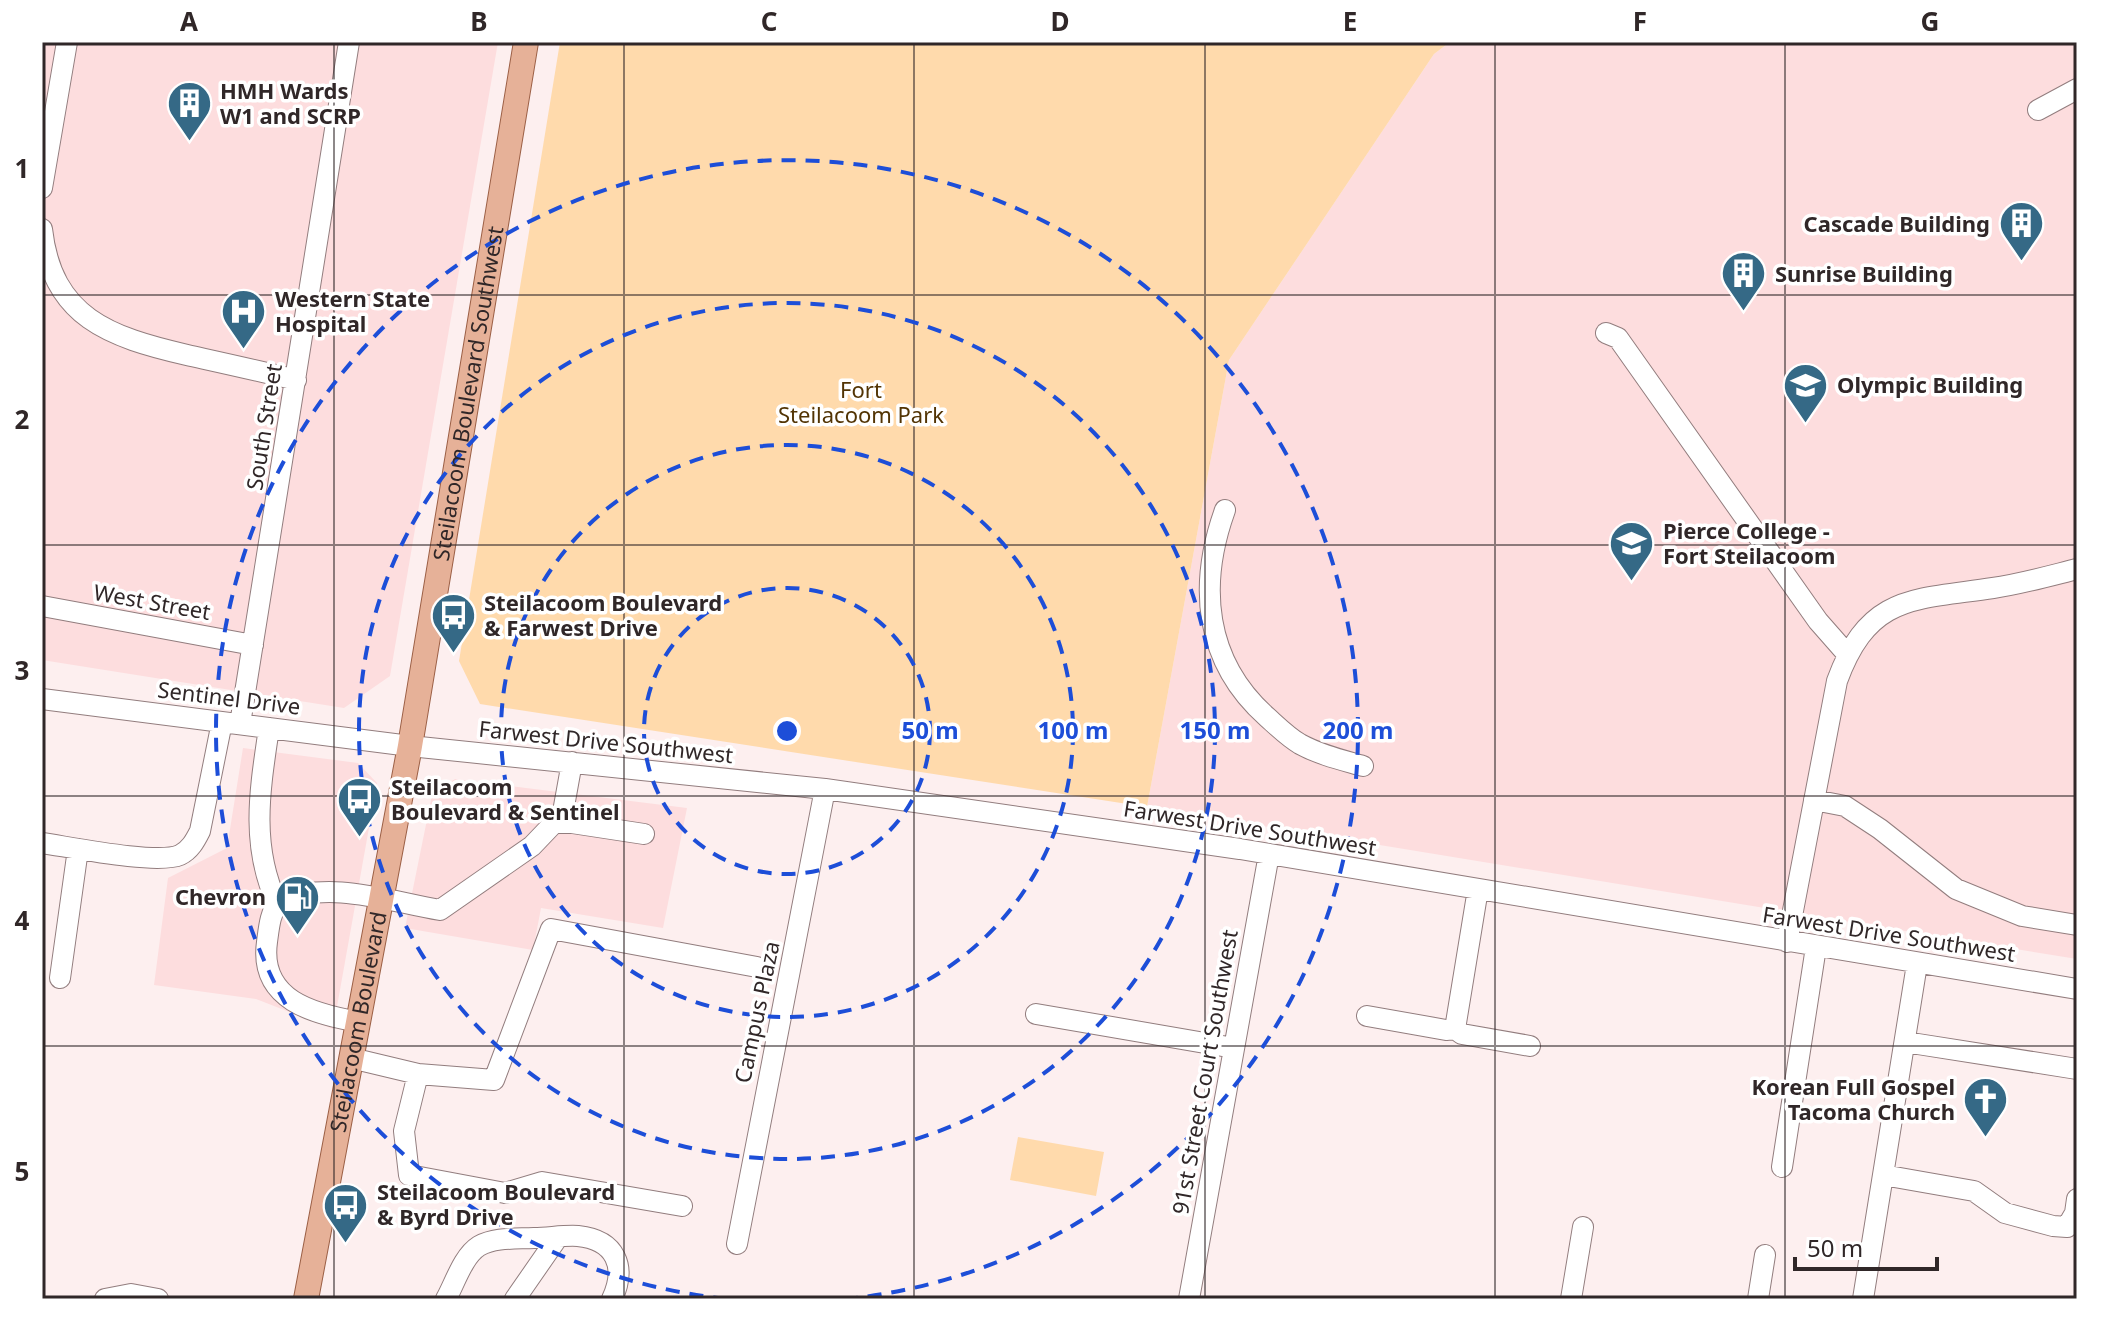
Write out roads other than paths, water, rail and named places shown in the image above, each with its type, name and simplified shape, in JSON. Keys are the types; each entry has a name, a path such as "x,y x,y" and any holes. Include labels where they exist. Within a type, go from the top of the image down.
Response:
{"main road":[{"name":"Steilacoom Boulevard Southwest","path":"410,746 526,42"},
{"name":"Steilacoom Boulevard","path":"306,1299 410,746"}],"street":[{"path":"42,188 67,42"},
{"name":"South Street","path":"78,849 166,858 180,855 193,846 200,831 253,645 349,42"},
{"path":"2038,110 2077,89"},
{"path":"42,236 53,274 62,292 76,310 97,325 141,344 296,380"},
{"path":"1606,333 1618,338 1818,621 1847,654"},
{"path":"1225,510 1213,541 1209,602 1214,631 1239,689 1254,706 1297,742 1319,753 1363,766"},
{"path":"1787,942 1837,681 1847,654 1870,624 1887,610 1907,601 2006,586 2077,569"},
{"name":"West Street","path":"42,606 253,645"},
{"name":"Sentinel Drive","path":"42,699 410,746"},
{"path":"269,728 262,774 258,839 268,884 277,903"},
{"name":"Farwest Drive Southwest","path":"410,746 825,789 1269,854 2077,989"},
{"path":"561,823 572,762"},
{"name":"Campus Plaza","path":"737,1244 825,789"},
{"path":"1814,800 1845,806 1880,829 1956,889 2010,913 2077,925"},
{"path":"359,1022 312,1011 279,991 270,980 266,950 271,915 277,903 290,896 318,890 440,910 532,846 554,823 644,834"},
{"path":"42,843 78,849 60,978"},
{"name":"91st Street Court Southwest","path":"1189,1299 1269,854"},
{"path":"1455,1029 1478,889"},
{"name":"Campus Plaza","path":"351,1058 418,1074 494,1080 551,929 757,967"},
{"path":"1782,1167 1816,947"},
{"path":"1863,1299 1917,964"},
{"path":"1036,1014 1234,1048"},
{"path":"1367,1016 1455,1029 1462,1034 1530,1046"},
{"path":"1905,1042 2077,1069"},
{"path":"418,1074 404,1131 409,1175 505,1193 542,1182 682,1206"},
{"path":"1883,1175 1974,1191 2005,1213 2053,1226 2067,1227 2075,1213 2077,1199"},
{"path":"1571,1299 1583,1227"},
{"path":"446,1299 469,1255 477,1247 492,1240 578,1236 595,1241 618,1260 620,1275 612,1299"},
{"path":"515,1299 558,1237"},
{"path":"1758,1299 1765,1255"},
{"path":"105,1299 131,1294 158,1299"}],"place":[{"name":"HMH Wards W1 and SCRP","path":"189,143"},
{"name":"Cascade Building","path":"2021,263"},
{"name":"Sunrise Building","path":"1744,313"},
{"name":"Western State Hospital","path":"244,351"},
{"name":"Olympic Building","path":"1806,424"},
{"name":"Pierce College - Fort Steilacoom","path":"1632,583"},
{"name":"Steilacoom Boulevard & Farwest Drive","path":"453,655"},
{"name":"Steilacoom Boulevard & Sentinel","path":"360,839"},
{"name":"Chevron","path":"297,936"},
{"name":"Korean Full Gospel Tacoma Church","path":"1986,1139"},
{"name":"Steilacoom Boulevard & Byrd Drive","path":"346,1244"}],"park label":[{"name":"Fort Steilacoom Park","path":"861,402"}]}
